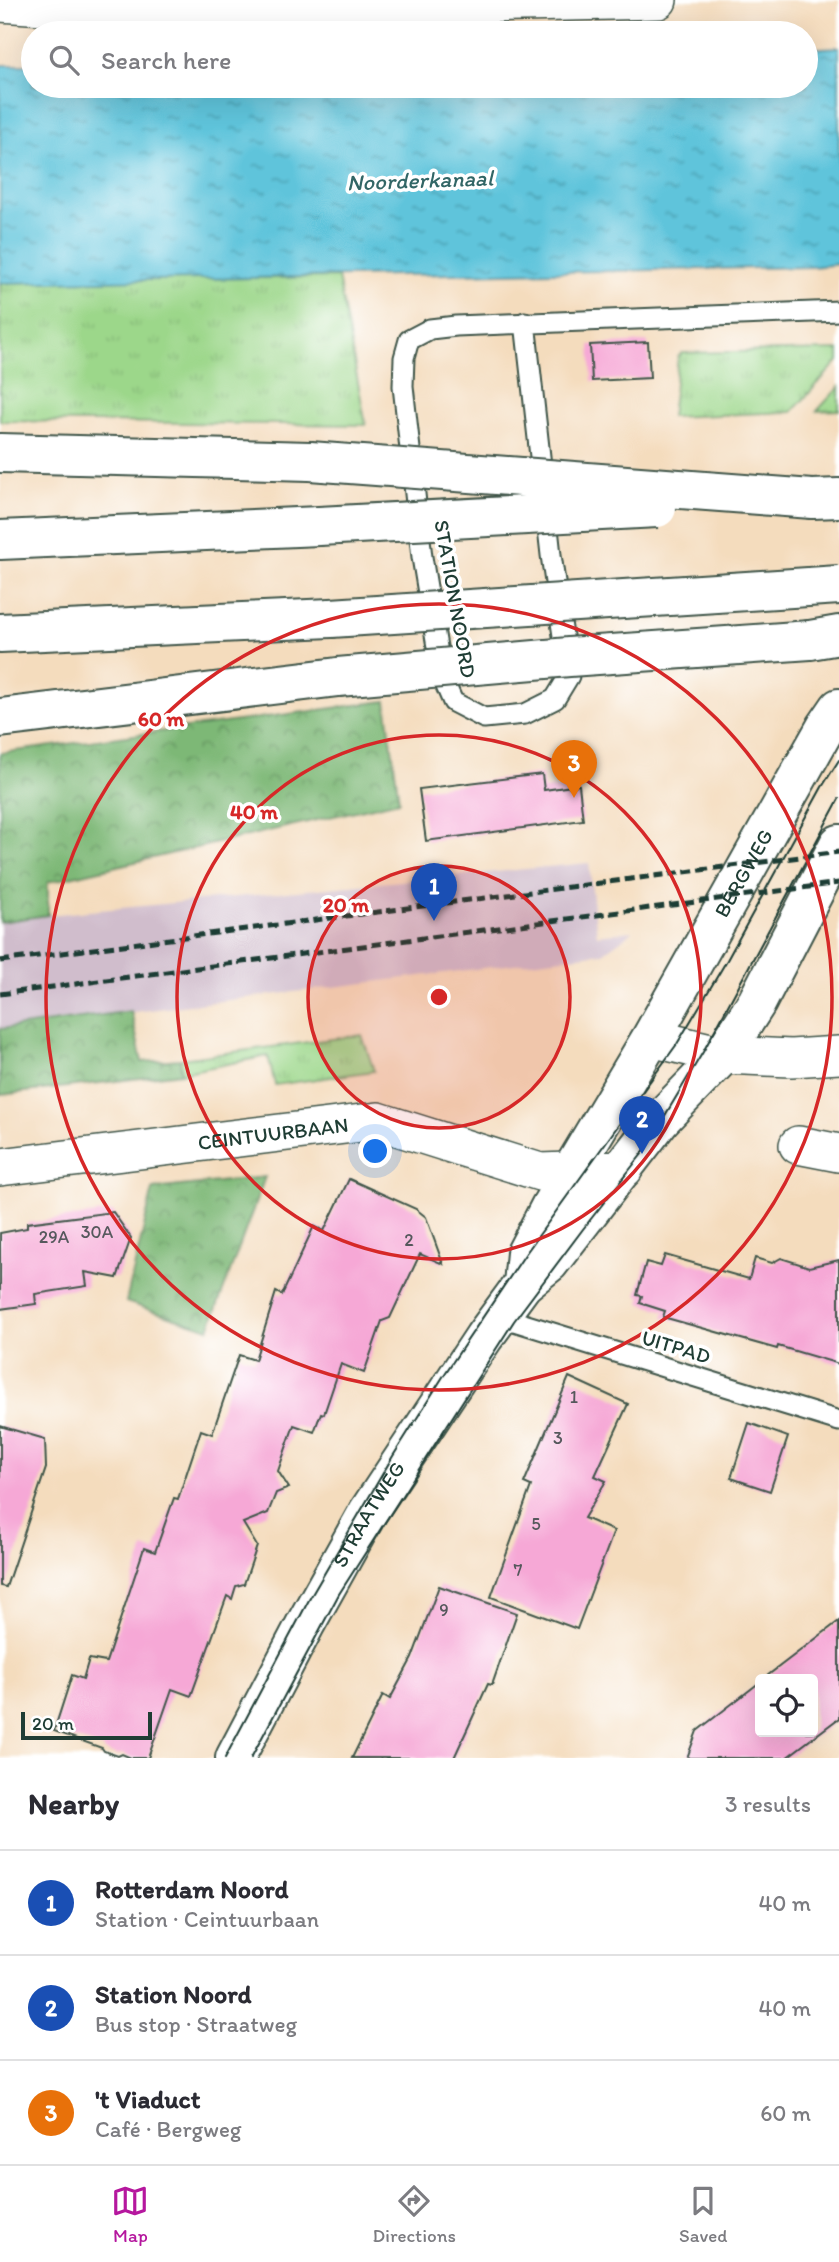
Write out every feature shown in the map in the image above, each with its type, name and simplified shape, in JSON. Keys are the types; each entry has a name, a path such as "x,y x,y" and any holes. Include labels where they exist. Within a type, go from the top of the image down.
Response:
{"main road":[{"path":"0,453 310,461 826,498"},
{"path":"0,540 318,526 826,498"},
{"path":"0,633 331,618 839,585"},
{"path":"0,718 338,677 810,640 839,635"},
{"name":"BERGWEG","path":"651,1038 839,708"},
{"path":"723,1055 757,1002 839,844"},
{"name":"STRAATWEG","path":"512,1298 526,1253 569,1172 651,1038"},
{"name":"STRAATWEG","path":"235,1758 368,1512 512,1298 549,1263 660,1121 723,1055"}],"street":[{"path":"0,3 132,12 658,0"},
{"path":"651,1038 723,1055 791,1058 839,1055"},
{"name":"CEINTUURBAAN","path":"0,1167 378,1121 540,1172 624,1169"},
{"path":"798,1145 839,1153"}],"lane":[{"name":"STATION NOORD","path":"525,322 551,555 569,676 555,699 525,714 484,718 453,702 442,677 422,557 403,386 404,358 410,340 430,329 525,322 839,311"},
{"name":"UITPAD","path":"512,1298 514,1321 839,1420"}],"shaded area":[{"path":"589,863 597,935 633,931 603,953 0,1029 0,922 48,915"}],"green space":[{"path":"338,277 366,425 0,421 0,283 4,281"},
{"path":"839,350 839,360 792,412 671,417 678,357 682,353"},
{"path":"839,387 839,410 817,411"},
{"path":"386,701 399,801 48,882 48,915 0,922 0,753"},
{"path":"131,1011 142,1062 180,1059 181,1073 0,1095 0,1029"},
{"path":"362,1035 374,1071 275,1085 268,1056 181,1073 180,1059"},
{"path":"265,1177 209,1329 126,1302 153,1189"}],"water":[{"name":"Noorderkanaal","path":"839,47 839,264 812,267 0,283 0,65 21,65 21,98 818,98 818,48"}],"building":[{"path":"648,342 650,378 592,381 590,345"},
{"path":"542,774 544,790 579,785 583,820 426,841 419,789"},
{"path":"349,1179 416,1209 426,1217 443,1264 420,1254 390,1318 382,1321 364,1373 341,1364 324,1414 321,1413 314,1432 294,1425 278,1471 289,1488 276,1493 268,1513 243,1523 257,1546 244,1584 236,1586 232,1599 227,1596 191,1696 172,1689 148,1758 131,1758 122,1754 118,1756 54,1731 72,1675 83,1679 89,1659 106,1662 144,1548 155,1552 174,1498 178,1499 201,1430 212,1434 239,1355 255,1360 276,1292 282,1295 314,1226 324,1231"},
{"path":"113,1212 131,1238 117,1278 85,1272 87,1286 35,1294 36,1304 0,1309 0,1233 27,1228 27,1223"},
{"path":"665,1255 749,1279 755,1258 772,1263 781,1258 809,1267 839,1260 839,1364 663,1317 665,1311 640,1303 642,1296 637,1295 646,1262 661,1266"},
{"path":"569,1377 628,1404 595,1476 606,1481 584,1518 614,1531 577,1629 491,1597 531,1486 524,1483"},
{"path":"749,1423 788,1437 770,1491 731,1478"},
{"path":"0,1426 45,1439 46,1468 6,1587 0,1586"},
{"path":"439,1586 517,1613 492,1685 488,1684 454,1758 352,1758 383,1695 390,1699 412,1658"},
{"path":"839,1621 839,1718 818,1734 818,1674 770,1674"},
{"path":"755,1686 755,1737 814,1737 786,1758 687,1758 697,1731"}],"tram line":[{"path":"225,1758 310,1598 393,1456 526,1253 677,1044 839,760"},
{"path":"251,1758 339,1594 514,1321 642,1154 703,1052 839,799"}],"railway":[{"path":"0,961 839,852"},
{"path":"0,994 839,883"}],"place":[{"name":"'t Viaduct","path":"574,798"},
{"name":"Rotterdam Noord","path":"434,921"},
{"name":"Station Noord","path":"642,1154"}]}
